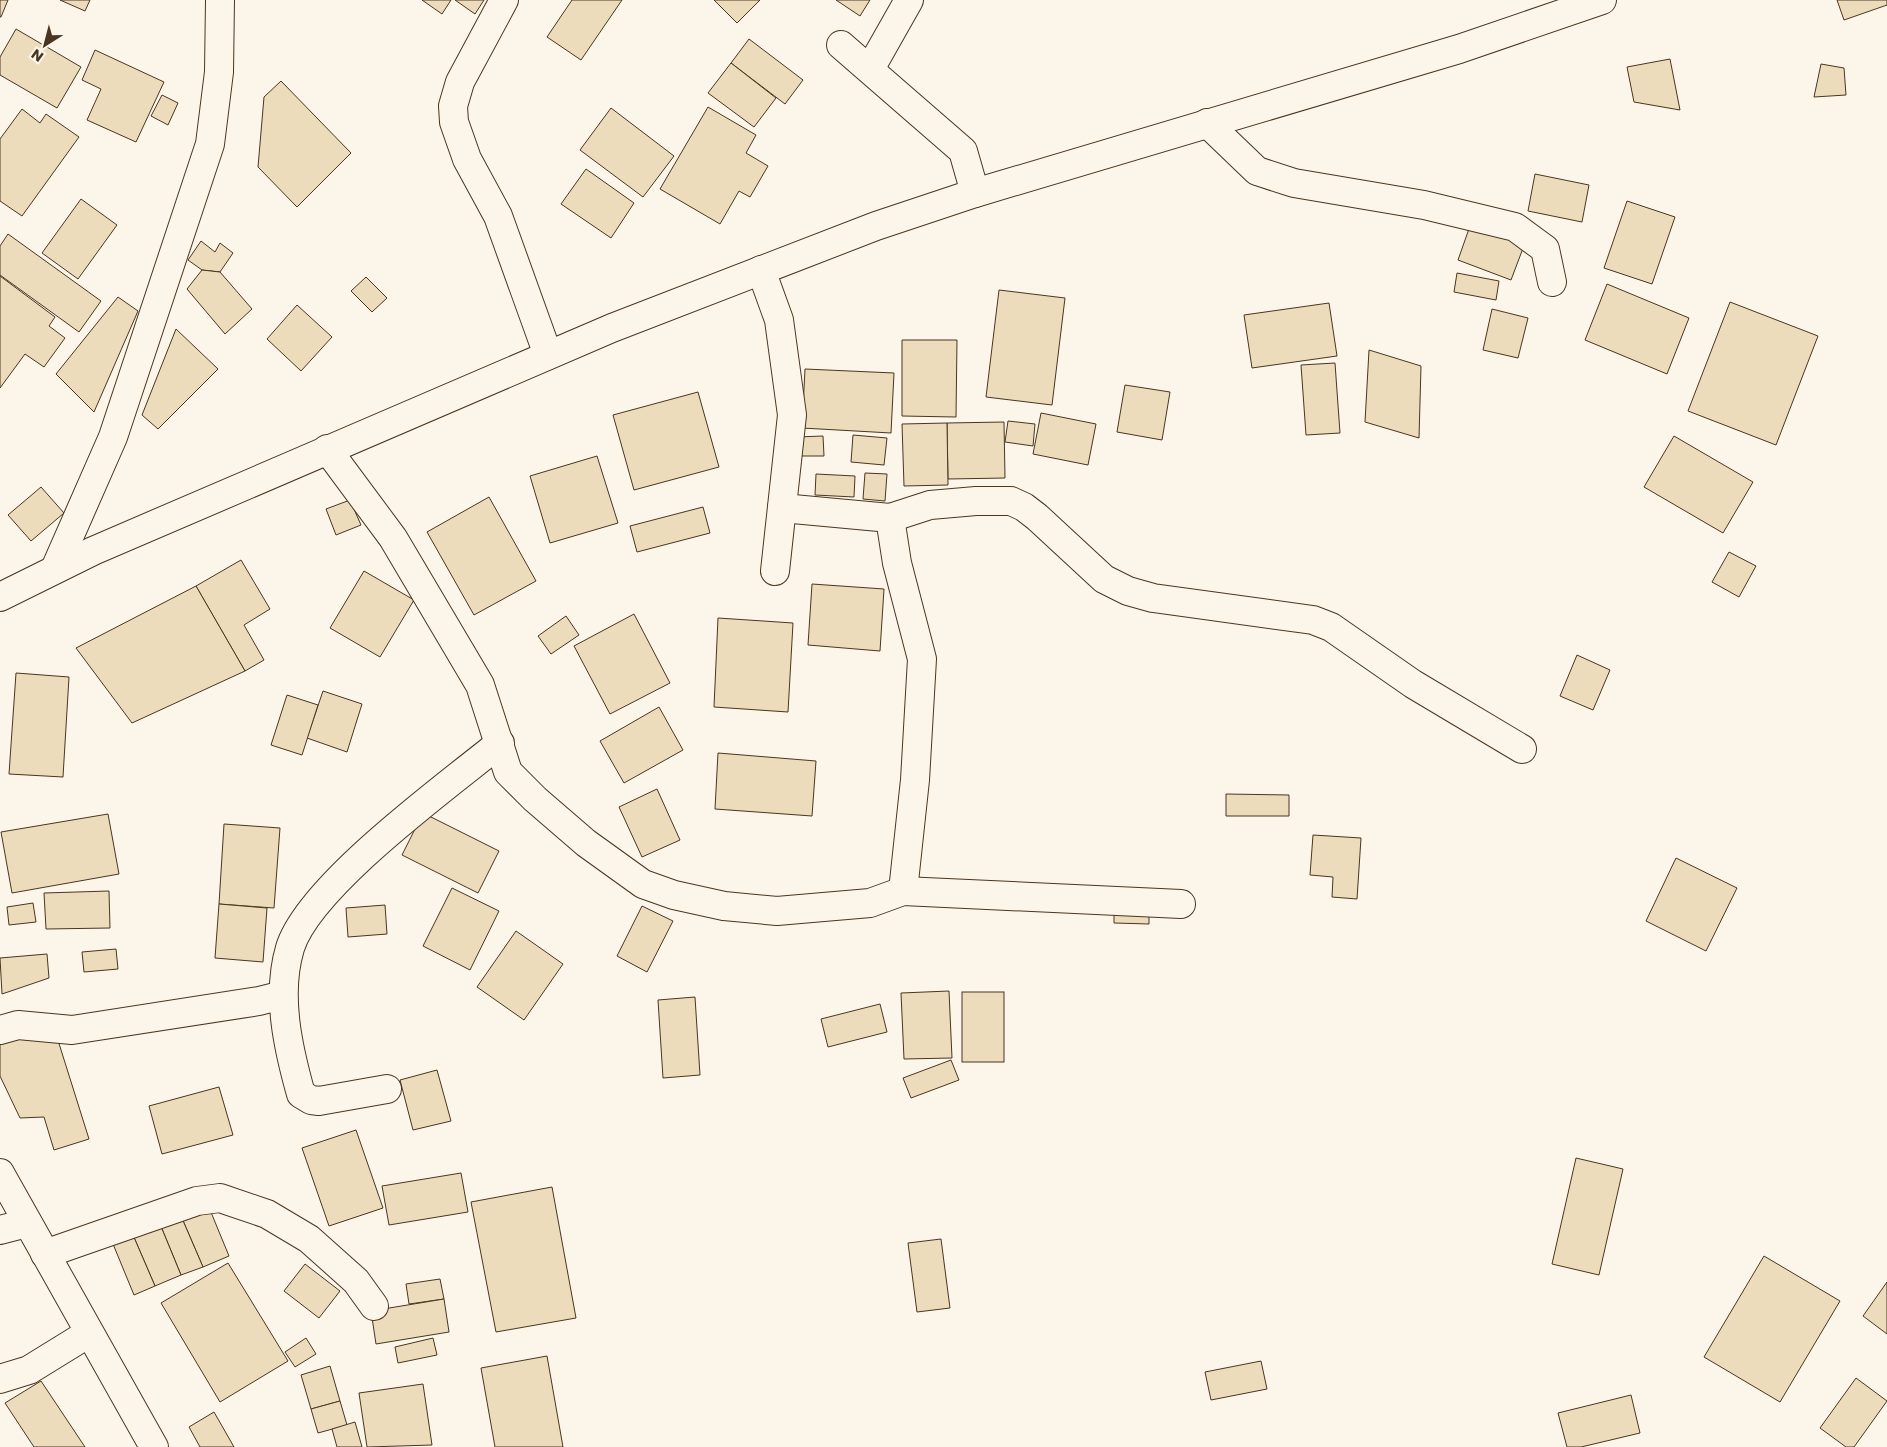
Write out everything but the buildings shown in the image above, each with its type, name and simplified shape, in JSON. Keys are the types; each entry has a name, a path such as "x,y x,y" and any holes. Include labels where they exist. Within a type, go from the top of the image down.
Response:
{"street":[{"path":"55,569 113,437 210,144 218,72 220,0"},
{"path":"504,0 460,82 453,106 454,122 467,159 498,216 548,355"},
{"path":"870,69 909,0"},
{"path":"0,596 55,569 327,449 548,355 876,226 975,193 1459,49 1602,0"},
{"path":"841,45 963,151 975,193"},
{"path":"1207,124 1257,171 1294,183 1424,206 1515,228 1545,249 1552,282"},
{"path":"761,270 779,320 792,414 775,571"},
{"path":"327,449 393,538 480,685 508,772 535,799 586,842 643,884 674,895 724,906 778,911 870,903 903,891 1181,904"},
{"path":"782,508 890,518 930,505 976,501 1011,501 1024,507 1037,517 1104,579 1120,587 1153,598 1313,620 1331,627 1413,684 1522,748"},
{"path":"890,518 897,563 922,660 915,780 903,891"},
{"path":"387,1090 319,1101 311,1100 301,1094 294,1067 283,995 291,946 304,921 331,888 376,844 500,743"},
{"path":"0,1030 18,1024 72,1030 259,1001 283,995"},
{"path":"0,1173 88,1333 154,1447"},
{"path":"45,1254 198,1201 220,1198 267,1214 309,1239 356,1281 374,1306"},
{"path":"0,1230 27,1223"},
{"path":"0,1379 29,1370 88,1333"}]}
